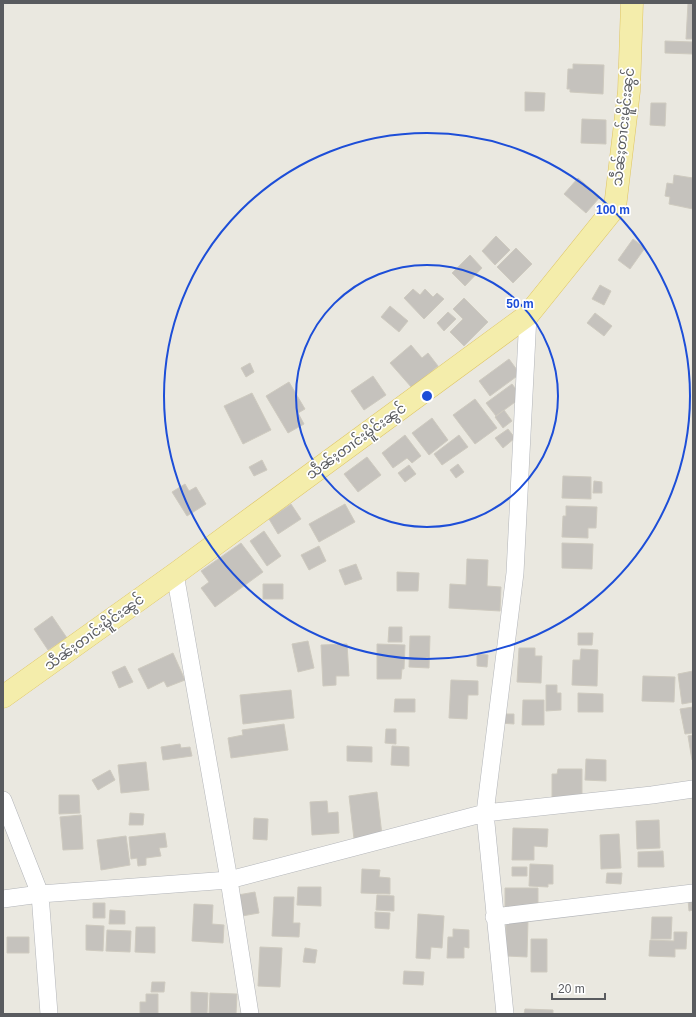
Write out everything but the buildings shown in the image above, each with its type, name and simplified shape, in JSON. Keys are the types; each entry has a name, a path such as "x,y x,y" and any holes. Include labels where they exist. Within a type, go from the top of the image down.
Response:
{"main road":[{"name":"သဵၼ်ႈတၢင်းမိူင်းၼွင်","path":"3,697 528,315 615,207 629,91 632,3"}],"street":[{"path":"505,1014 494,917 485,813 515,573 528,315"},
{"path":"174,574 229,880 250,1014"},
{"path":"3,899 40,894 229,880 485,813 652,795 693,789"},
{"path":"3,800 40,894 49,1014"},
{"path":"494,917 693,893"}]}
